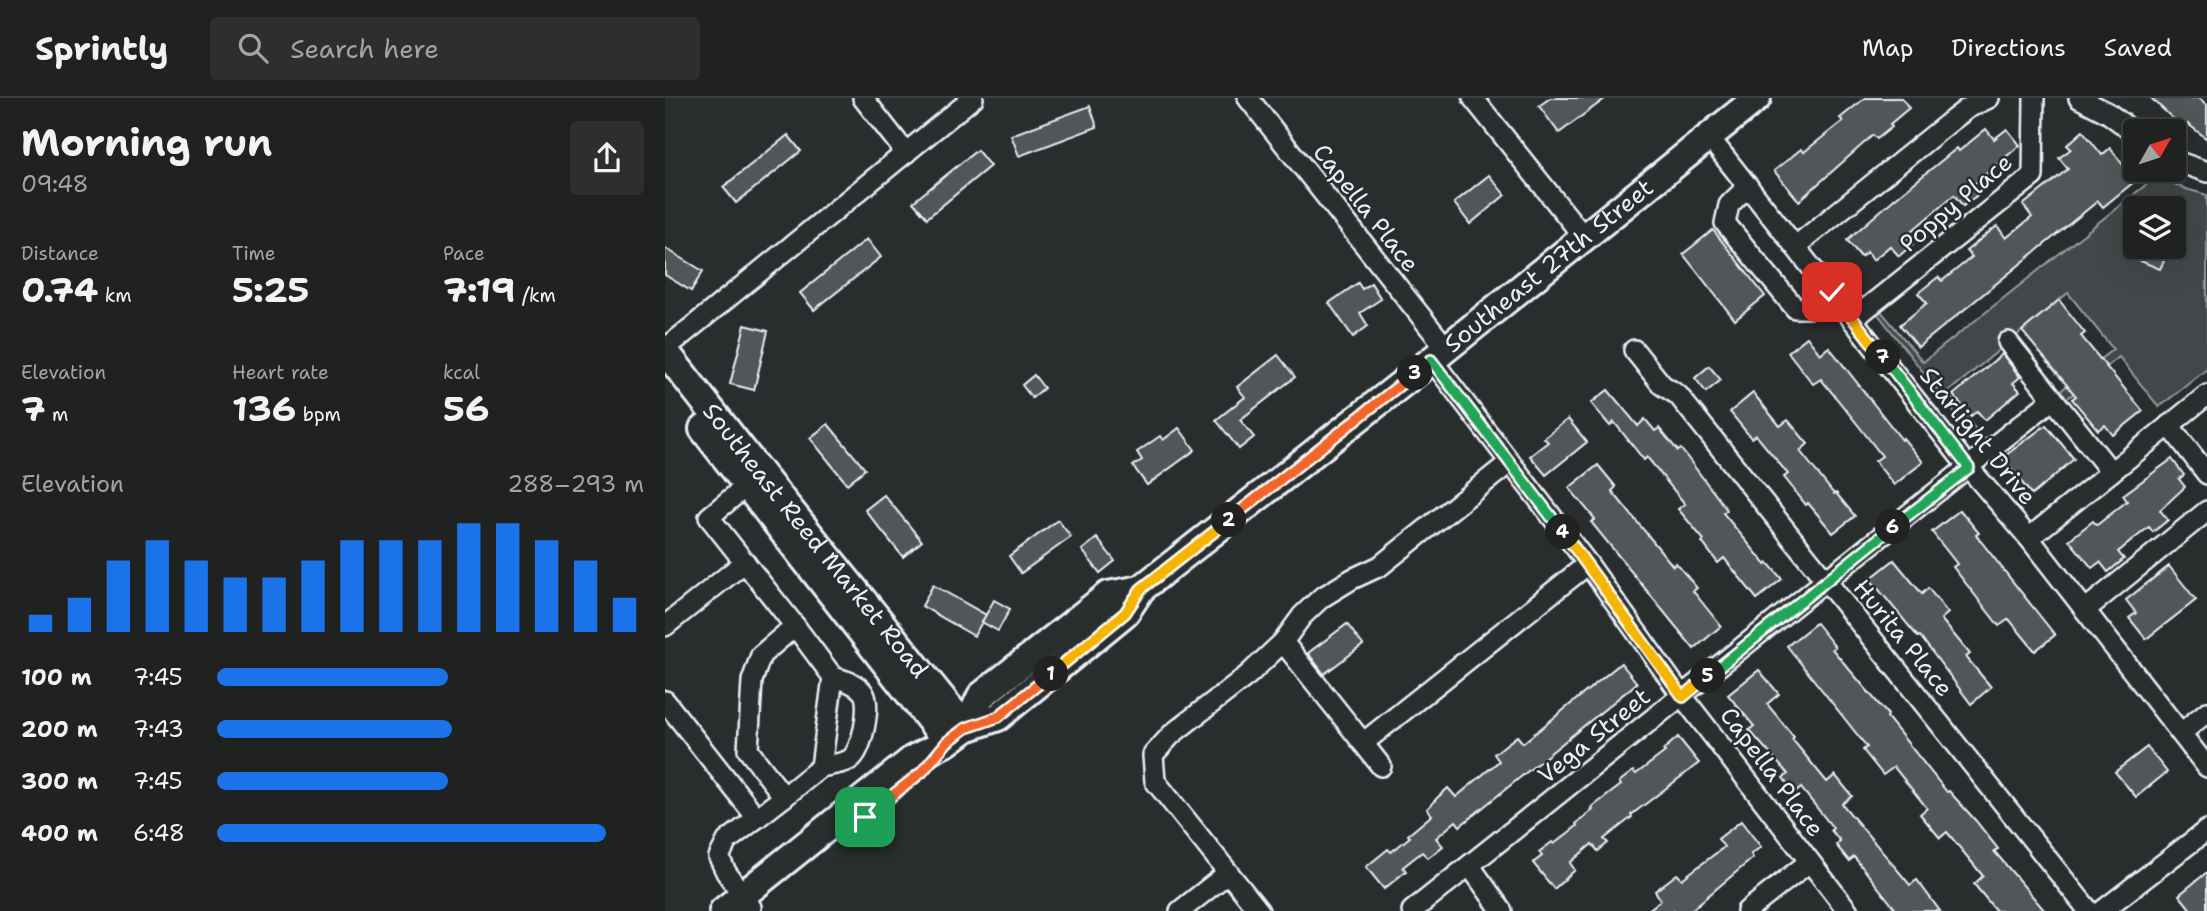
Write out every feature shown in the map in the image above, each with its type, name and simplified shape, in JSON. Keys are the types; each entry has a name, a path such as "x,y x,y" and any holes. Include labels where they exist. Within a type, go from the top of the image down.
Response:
{"main road":[{"name":"Southeast 27th Street","path":"956,735 998,717 1125,613 1141,589 1757,98"},
{"name":"Southeast Reed Market Road","path":"665,350 754,480"},
{"name":"Southeast Reed Market Road","path":"665,379 754,480 956,735"},
{"path":"741,906 922,772 956,735"}],"street":[{"path":"863,98 906,153"},
{"path":"665,350 973,98"},
{"name":"Capella Place","path":"1248,98 1439,354 1509,463 1588,564 1683,697 1848,911"},
{"path":"1473,98 1583,236"},
{"path":"1796,246 1951,121 1968,108 1989,98"},
{"name":"Poppy Place","path":"1853,318 2033,176 2034,98"},
{"path":"2079,98 2108,113 2123,125"},
{"name":"Starlight Drive","path":"1709,137 1969,468 2029,538 2207,767"},
{"path":"2186,165 2207,172"},
{"path":"1748,186 1729,205 1725,223 1795,308 1808,308 1832,292"},
{"path":"2008,342 2111,472"},
{"name":"Hurita Place","path":"1634,350 1662,385 1678,395 2089,911"},
{"path":"2029,538 2207,396"},
{"name":"Vega Street","path":"1412,911 2053,399"},
{"path":"2169,425 2207,474"},
{"path":"1259,911 1155,781 1153,755 1171,734 1248,676 1283,642 1302,616 1321,598 1380,566 1509,463"},
{"path":"741,906 719,857 727,841 821,767 847,761 856,754 867,703 866,695 860,688 833,677 709,517 754,480"},
{"path":"2085,610 2207,511"},
{"path":"665,626 745,562"},
{"path":"1363,743 1588,564"},
{"path":"784,797 748,750 752,681 761,655 795,626"},
{"path":"1283,642 1381,766"},
{"path":"821,767 833,677"},
{"path":"665,701 757,818"},
{"path":"2181,733 2207,712"},
{"path":"2102,911 2207,830"},
{"path":"1747,911 1809,862"},
{"path":"1470,866 1502,911"},
{"path":"1180,911 1228,873"}],"shaded area":[{"path":"2149,182 2170,182 2207,195 2207,369 2159,407 2119,357 2064,401 2058,393 2113,349 2068,293 1947,393 1981,436 1976,440 1878,314 1881,311 1923,362 2123,203 2123,259 2186,259 2186,196 2132,196"}],"building":[{"path":"1550,98 1606,98 1559,133 1539,106"},
{"path":"1865,98 1902,98 1909,108 1890,124 1892,127 1877,139 1873,135 1799,201 1774,171 1801,149 1804,152 1843,121 1840,118"},
{"path":"2151,98 2199,98 2207,105 2207,139 2188,124 2186,126 2186,119 2173,119"},
{"path":"1090,106 1097,127 1019,156 1011,135"},
{"path":"1986,129 1994,139 2007,129 2020,145 1973,185 1980,193 1963,206 1954,195 1906,236 1913,244 1899,256 1890,246 1873,260 1867,252 1861,257 1847,240 1957,148 1959,151"},
{"path":"2083,131 2102,155 2110,148 2123,165 2123,182 2134,182 2103,207 2098,201 1918,347 1900,325 1927,303 1918,293 1938,277 1942,281 1972,257 1966,251 1997,226 2006,238 2032,217 2023,205 2068,169 2059,158 2071,149 2067,145"},
{"path":"788,135 801,151 736,203 723,187"},
{"path":"977,150 990,166 927,218 913,202"},
{"path":"1489,175 1505,195 1470,224 1454,203"},
{"path":"1713,230 1765,296 1735,320 1683,254"},
{"path":"867,239 881,257 814,310 800,293"},
{"path":"665,248 703,271 691,291 665,275"},
{"path":"2138,259 2165,259 2160,269"},
{"path":"1358,283 1362,289 1371,283 1381,299 1360,313 1368,326 1353,337 1329,303"},
{"path":"2059,300 2085,333 2081,336 2143,411 2113,435 2105,425 2098,430 2072,399 2076,396 2022,331"},
{"path":"745,325 768,331 754,390 730,384"},
{"path":"1807,337 1820,354 1829,347 1902,440 1903,438 1923,462 1894,485 1875,461 1882,456 1858,425 1821,379 1813,384 1788,352"},
{"path":"2002,354 2020,377 2013,383 2020,391 1985,420 1977,411 1971,416 1953,395"},
{"path":"1278,355 1295,377 1240,420 1254,437 1239,449 1216,420 1245,397 1237,387"},
{"path":"1709,366 1721,380 1706,392 1695,378"},
{"path":"1034,375 1044,388 1032,398 1022,385"},
{"path":"1608,390 1638,426 1645,419 1655,431 1659,428 1678,451 1681,449 1727,510 1723,513 1766,565 1768,563 1782,579 1757,599 1724,558 1718,563 1702,542 1704,540 1678,509 1685,504 1647,457 1644,460 1614,422 1610,426 1591,403"},
{"path":"1753,393 1780,426 1788,420 1808,444 1800,451 1855,516 1833,533 1784,477 1788,474 1756,435 1751,438 1730,412"},
{"path":"1568,419 1587,442 1546,475 1530,456 1548,442 1544,438"},
{"path":"828,424 865,469 847,484 810,438"},
{"path":"2046,425 2074,459 2032,495 2002,458"},
{"path":"1179,428 1195,450 1147,485 1133,466 1142,460 1137,452 1160,436 1163,440"},
{"path":"2172,459 2184,475 2179,479 2185,487 2160,510 2168,520 2153,532 2149,527 2118,552 2124,559 2108,572 2100,562 2092,568 2069,540 2093,521 2097,525 2127,501 2123,495"},
{"path":"1598,465 1616,487 1612,491 1673,566 1676,563 1697,588 1693,591 1721,626 1694,649 1591,522 1595,519 1569,488"},
{"path":"884,495 922,541 903,557 865,510"},
{"path":"1960,510 1979,533 1976,535 2055,635 2035,651 2009,619 1999,626 1953,567 1957,564 1932,532"},
{"path":"1058,520 1071,537 1021,573 1009,556"},
{"path":"1097,538 1115,561 1100,573 1082,550"},
{"path":"1894,560 1922,594 1928,588 1948,613 1941,619 1970,654 1966,657 1991,687 1971,704 1920,636 1918,637 1870,579"},
{"path":"2169,566 2196,600 2146,639 2129,618 2136,613 2126,600"},
{"path":"933,585 986,615 974,636 922,606"},
{"path":"994,600 1010,609 998,631 982,622"},
{"path":"1816,623 1835,647 1832,649 1888,715 1947,792 1949,791 1976,821 1998,849 1994,851 2045,911 1996,911 1974,884 1983,876 1947,832 1940,838 1920,814 1927,808 1894,767 1883,775 1863,750 1867,747 1787,646"},
{"path":"1347,624 1363,645 1324,674 1308,653"},
{"path":"1621,663 1637,683 1460,826 1456,821 1436,838 1443,846 1428,858 1422,852 1403,867 1406,871 1384,889 1366,867 1388,849 1391,852 1410,837 1408,835 1432,815 1427,809 1437,798 1448,788 1456,797 1499,761 1494,754 1517,736 1523,743"},
{"path":"1759,670 1779,694 1767,704 1794,737 1792,739 1827,782 1835,775 1852,796 1842,804 1910,885 1917,880 1940,911 1897,911 1854,857 1849,861 1836,845 1840,841 1831,830 1833,828 1801,788 1795,793 1783,778 1788,774 1749,730 1754,726 1728,695"},
{"path":"1678,737 1699,763 1631,815 1632,817 1604,839 1608,843 1598,851 1592,844 1570,863 1575,870 1554,889 1533,863 1542,856 1539,852 1577,826 1576,824 1593,810 1591,808 1621,785 1619,782 1633,771 1636,774 1665,752 1663,750"},
{"path":"2147,747 2167,772 2136,797 2115,772"},
{"path":"1741,821 1761,847 1751,854 1753,858 1690,911 1647,911 1661,900 1655,891 1677,874 1682,879 1724,847 1718,839"},
{"path":"2207,872 2207,911 2192,911 2179,895"}],"route":[{"path":"865,817 922,772 947,742 966,728 998,717 1125,613 1141,589 1431,360 1588,564 1683,697 1825,580 1969,468 1832,292"}]}
